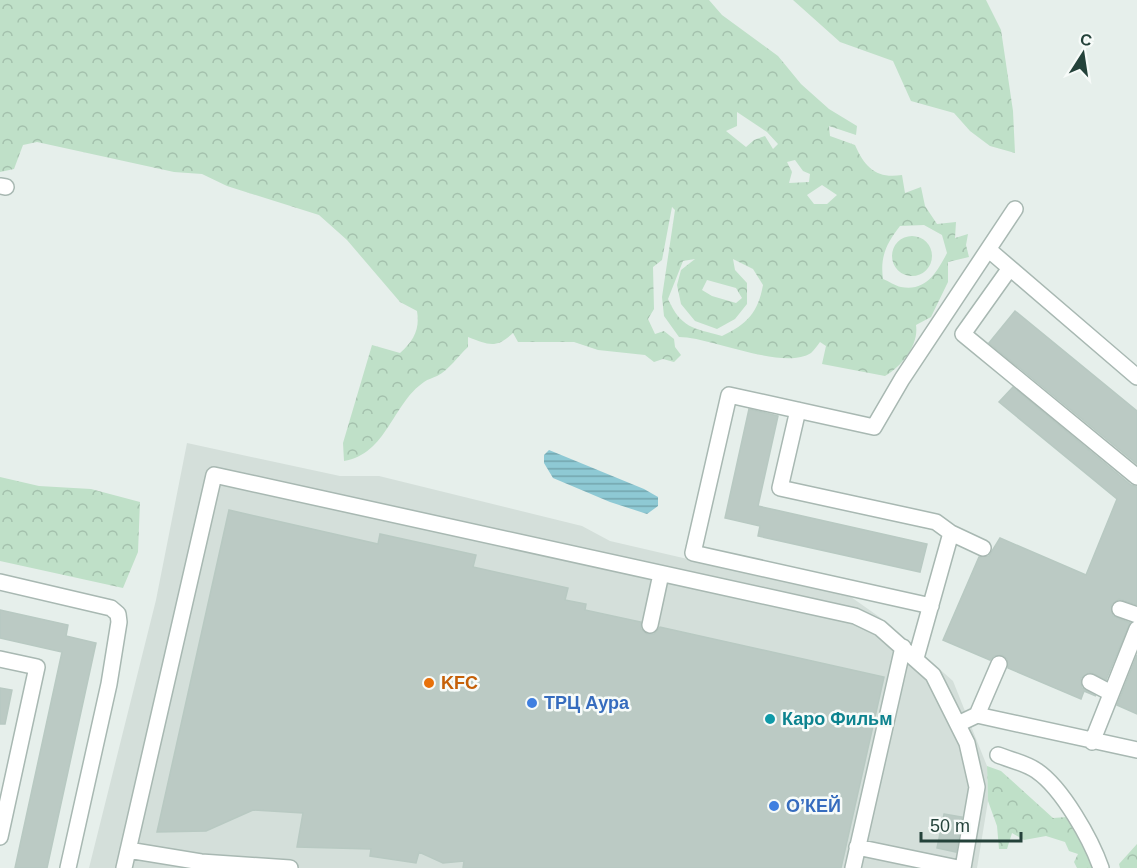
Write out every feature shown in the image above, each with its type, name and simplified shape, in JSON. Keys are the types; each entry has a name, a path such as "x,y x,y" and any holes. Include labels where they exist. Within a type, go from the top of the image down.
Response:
{"lane":[{"path":"931,606 693,553 729,395 874,427 902,379 1015,209"},
{"path":"989,250 1137,377"},
{"path":"1010,268 963,334 1137,477"},
{"path":"798,410 780,488 936,522 951,533 983,548"},
{"path":"124,868 213,475 855,616 880,628 933,675 967,743 977,786 963,868"},
{"path":"915,658 951,533"},
{"path":"650,625 661,574"},
{"path":"0,582 111,608 118,614 119,622 109,684 68,868"},
{"path":"1120,609 1137,615"},
{"path":"1092,742 1137,629"},
{"path":"853,868 903,647"},
{"path":"0,659 37,667 0,837"},
{"path":"977,715 999,664"},
{"path":"1090,682 1112,693"},
{"path":"958,724 977,715 1092,742 1137,750"},
{"path":"998,755 1036,770 1050,782 1081,825 1101,868"},
{"path":"857,848 958,868"},
{"path":"128,850 201,862 290,868"}],"shaded area":[{"name":"ТРЦ Аура","path":"187,443 340,476 379,476 582,526 610,541 851,597 885,621 953,681 987,766 988,801 977,868 89,868 156,600"}],"green space":[{"path":"0,0 709,0 722,15 778,56 801,84 829,109 857,126 856,135 829,126 830,136 855,145 863,160 873,170 886,175 902,175 905,193 921,187 925,206 937,224 956,222 955,238 968,234 966,245 969,257 948,262 948,282 931,317 916,325 915,340 908,354 885,376 822,364 826,346 820,342 811,353 799,357 765,356 693,338 679,337 664,316 662,297 675,210 672,207 662,260 653,267 654,309 648,319 655,334 664,331 674,339 675,347 681,355 674,362 663,359 654,362 645,355 598,350 574,342 518,342 513,333 502,342 492,344 468,337 468,347 446,370 413,391 380,439 370,449 344,461 343,443 372,345 400,353 415,334 418,317 417,311 400,302 347,240 319,215 227,186 202,174 174,172 37,142 23,145 14,169 0,172","holes":["737,112 767,132 778,144 773,149 765,136 754,140 746,147 726,131 737,126","795,160 803,171 810,174 809,182 789,183 792,172 787,162","822,185 837,195 827,204 814,204 807,195","924,225 942,235 947,253 930,279 910,288 896,286 883,279 882,264 885,251 900,226","695,259 681,270 677,285 681,304 695,321 717,329 735,319 747,304 747,283 735,270 733,259 753,269 763,285 758,303 750,316 745,322 722,336 703,331 683,321 668,299 683,261","707,280 736,288 742,298 736,303 712,296 702,290"]},
{"path":"793,0 986,0 1001,30 1013,111 1015,153 990,146 970,131 954,113 911,101 893,61 840,42"},
{"path":"912,236 920,237 926,242 931,248 931,264 926,270 920,275 912,276 904,275 898,270 893,264 892,256 893,248 898,242 904,237"},
{"path":"0,477 39,486 91,489 140,502 138,552 123,588 0,561"},
{"path":"987,766 1001,771 1053,818 1067,817 1095,868 1077,868 1074,862 1078,854 1069,851 1065,842 1046,836 1024,840 1012,833 1007,849 999,849 997,826 988,801"},
{"path":"1137,844 1137,868 1120,868 1119,864"}],"water":[{"path":"549,450 644,489 658,497 658,506 647,514 610,502 553,478 544,463 544,455"}],"building":[{"path":"1015,311 1137,411 1137,464 989,343"},
{"path":"1013,387 1131,485 1137,487 1137,605 1119,599 1111,605 1113,616 1130,623 1106,680 1090,672 1081,678 1082,688 1096,696 1084,691 1081,699 1008,668 1007,659 1002,655 994,656 990,660 943,640 979,557 989,556 1000,538 1086,575 1117,499 999,402"},
{"path":"749,409 778,416 758,506 927,544 920,572 758,536 760,526 725,518"},
{"name":"ТРЦ Аура","path":"229,510 378,544 380,534 476,555 473,567 568,588 565,600 586,604 585,610 641,622 641,629 647,634 654,634 660,627 884,677 841,868 463,868 464,861 443,863 419,852 416,863 370,856 371,849 297,847 303,813 253,810 206,831 157,832"},
{"path":"0,610 68,625 66,636 96,643 47,868 15,868 62,652 0,638"},
{"path":"1137,655 1137,714 1117,705"},
{"path":"0,688 12,690 5,724 0,724"},
{"path":"944,814 962,817 956,852 937,848"}],"place":[{"name":"KFC","path":"429,683"},
{"name":"ТРЦ Аура","path":"532,703"},
{"name":"Каро Фильм","path":"770,719"},
{"name":"О’КЕЙ","path":"774,806"}]}
